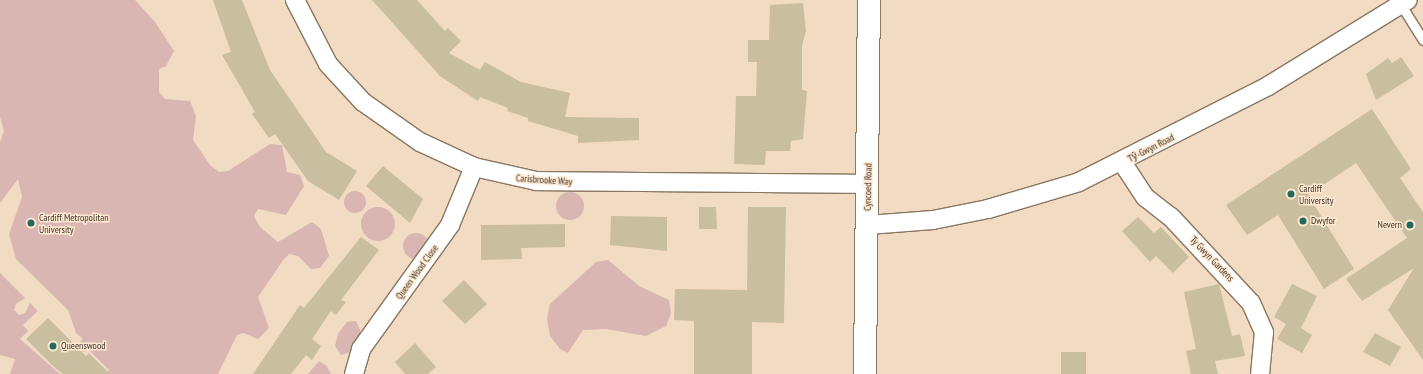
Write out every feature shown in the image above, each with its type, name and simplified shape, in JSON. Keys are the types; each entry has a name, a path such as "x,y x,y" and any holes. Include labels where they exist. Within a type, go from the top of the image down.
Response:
{"street":[{"name":"Carisbrooke Way","path":"295,0 328,64 363,102 420,142 474,167 536,181 868,184"},
{"name":"Cyncoed Road","path":"865,374 868,225 869,0"},
{"name":"Tŷ-Gwyn Road","path":"868,225 933,220 996,208 1048,193 1122,162 1268,86 1404,2"},
{"name":"Ty Gwyn Gardens","path":"1122,162 1145,197 1171,217 1251,303 1264,332 1260,374"},
{"name":"Queen Wood Close","path":"354,374 361,349 450,225 474,167"}],"lane":[{"path":"1404,2 1423,40"}],"shaded area":[{"path":"0,0 135,0 155,22 174,51 166,66 159,69 159,92 165,99 190,101 196,116 193,140 210,165 219,172 228,171 270,144 282,145 287,172 300,175 304,186 286,215 258,209 254,216 260,227 278,242 312,222 321,229 329,256 320,268 311,269 298,256 289,254 284,259 258,297 269,328 258,339 243,333 237,335 218,374 105,374 109,370 88,349 84,352 77,345 83,339 76,333 68,310 16,259 9,234 22,197 18,179 0,203 0,142 4,131 0,117"},
{"path":"355,191 363,194 366,202 363,210 355,213 347,210 344,202 347,194"},
{"path":"570,192 580,196 584,206 580,216 570,220 560,216 556,206 560,196"},
{"path":"378,207 390,212 395,224 390,236 378,241 366,236 361,224 366,212"},
{"path":"416,233 425,237 429,246 425,255 416,259 407,255 403,246 407,237"},
{"path":"608,260 639,286 669,300 671,313 666,326 646,336 606,329 583,330 568,353 560,349 550,336 547,319 550,304 596,262"},
{"path":"0,273 25,298 16,304 14,310 19,315 25,313 30,303 38,311 23,325 28,331 20,339 60,374 10,374 15,359 0,355"},
{"path":"356,321 360,330 360,342 354,351 341,355 335,346 338,334 347,322"},
{"path":"319,361 327,366 331,374 308,374"}],"building":[{"path":"213,0 242,0 270,70 326,152 357,171 339,200 308,181 275,134 269,138 252,114 255,112 222,55 231,52"},
{"path":"372,0 417,0 445,31 448,28 461,41 449,53 480,70 485,62 521,82 570,93 565,117 639,118 639,140 578,143 578,136 528,121 528,118 507,111 508,108 480,97 478,101 440,76"},
{"path":"803,3 806,31 802,46 802,90 807,91 803,139 791,141 790,151 766,151 765,165 734,164 736,96 756,96 757,62 748,62 748,40 769,40 770,5"},
{"path":"1401,57 1414,76 1376,100 1366,74 1388,58 1392,63"},
{"path":"1372,109 1411,169 1400,178 1423,212 1423,360 1388,310 1414,268 1362,301 1346,279 1407,238 1356,163 1308,195 1354,269 1324,289 1278,215 1247,235 1226,205"},
{"path":"383,166 423,199 410,223 366,186"},
{"path":"699,207 716,207 717,229 699,229"},
{"path":"748,207 786,207 784,323 752,322 752,374 694,374 694,321 674,320 675,289 747,290"},
{"path":"611,216 667,217 667,251 610,245"},
{"path":"1138,217 1154,233 1161,227 1189,257 1173,273 1156,256 1150,262 1122,231"},
{"path":"565,224 565,247 521,248 522,259 481,260 481,225"},
{"path":"361,237 379,250 341,300 346,302 336,315 331,311 312,339 321,346 312,360 306,355 291,374 253,374 300,305 304,308"},
{"path":"464,280 487,304 465,324 442,301"},
{"path":"1219,284 1232,336 1240,334 1245,356 1215,361 1218,374 1191,374 1186,351 1196,349 1184,292"},
{"path":"1292,284 1317,296 1301,328 1312,335 1302,353 1277,339 1286,324 1274,317"},
{"name":"Queenswood","path":"48,318 86,356 89,353 110,374 63,374 53,366 26,339"},
{"path":"1375,333 1401,347 1390,366 1363,352"},
{"path":"415,343 436,367 428,374 405,374 395,362"},
{"path":"1061,352 1086,352 1086,374 1061,374"}],"place":[{"name":"Cardiff University","path":"1291,194"},
{"name":"Dwyfor","path":"1303,221"},
{"name":"Cardiff Metropolitan University","path":"31,223"},
{"name":"Nevern","path":"1410,225"},
{"name":"Queenswood","path":"53,346"}]}
